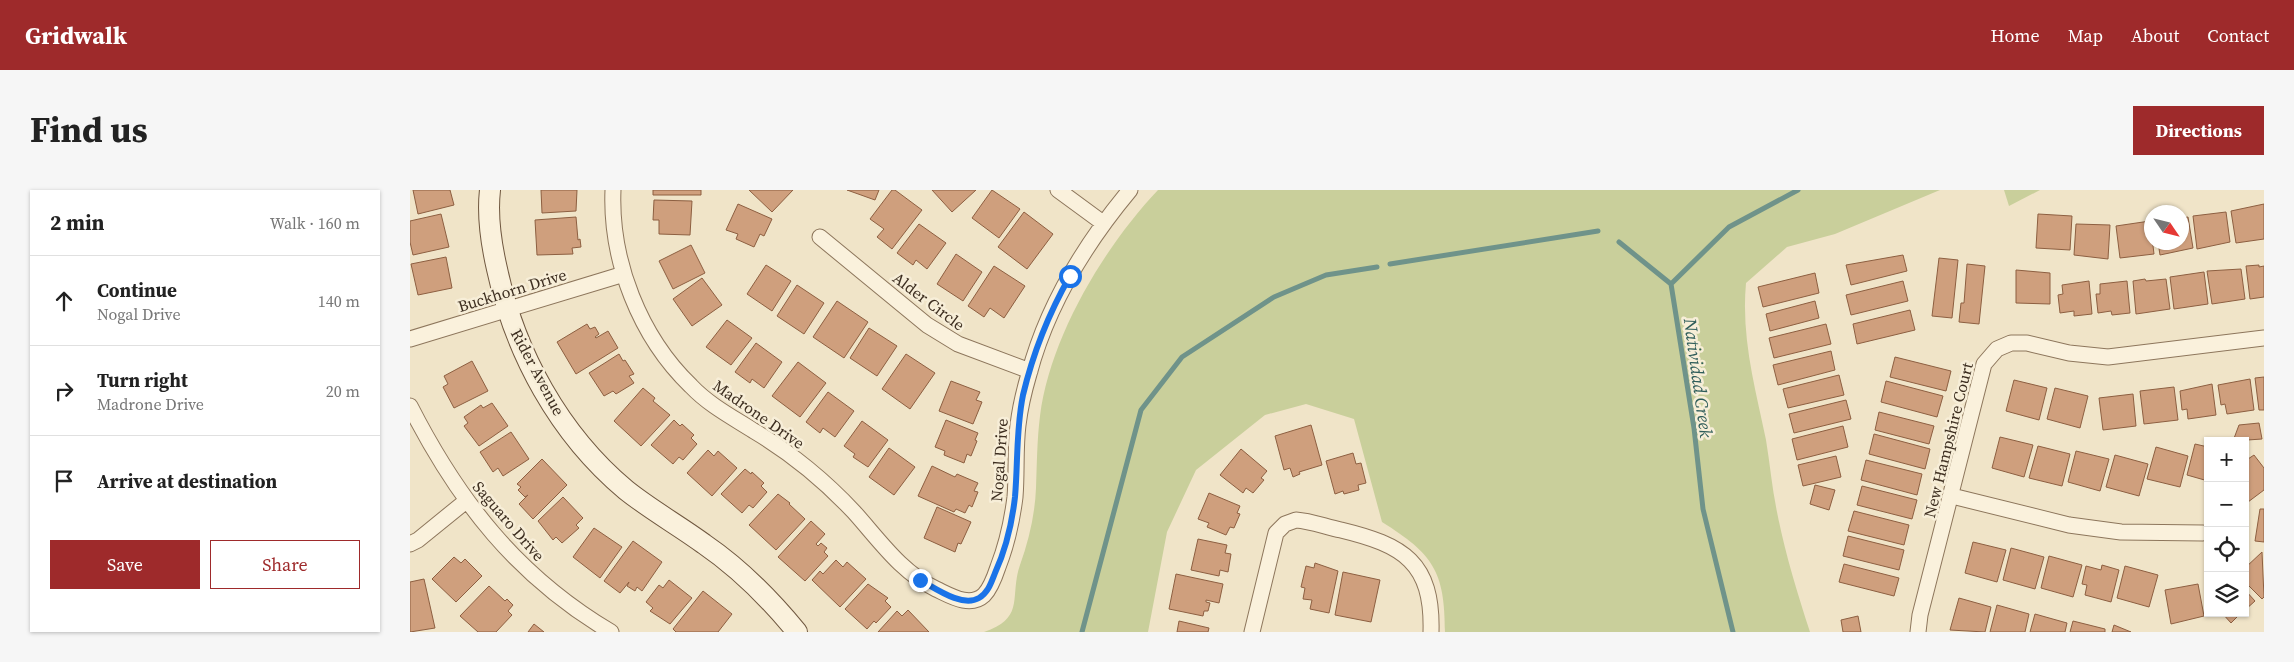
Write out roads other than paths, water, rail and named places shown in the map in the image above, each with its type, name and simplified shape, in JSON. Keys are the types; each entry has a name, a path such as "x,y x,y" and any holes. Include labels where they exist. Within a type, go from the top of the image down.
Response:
{"street":[{"name":"Rider Avenue","path":"490,190 488,204 492,247 507,309 516,335 543,390 562,420 602,467 645,504 728,561 769,600 797,632"},
{"name":"Madrone Drive","path":"613,190 615,227 624,274 638,310 654,341 690,386 716,407 782,450 827,486 908,572 936,589 966,601 974,600"},
{"path":"1058,190 1103,223"},
{"name":"Nogal Drive","path":"974,600 988,589 1005,547 1010,529 1015,496 1018,424 1030,370 1059,296 1103,223 1130,190"},
{"name":"Alder Circle","path":"820,236 927,325 958,344 1030,370"},
{"name":"Buckhorn Drive","path":"410,339 624,274"},
{"name":"New Hampshire Court","path":"1918,632 1920,616 1984,364 1992,353 2003,345 2027,342 2069,353 2108,357 2264,338"},
{"name":"Saguaro Drive","path":"410,406 444,468 466,501 524,566 553,594 582,615 611,632"},
{"path":"1952,496 2069,525 2122,532 2202,533"},
{"path":"410,544 418,540 466,501"},
{"path":"1252,632 1276,533 1285,524 1301,520 1381,541 1407,557 1419,571 1426,588 1430,608 1431,632"}],"waterway":[{"name":"Natividad Creek","path":"1671,284 1729,227 1798,190"},
{"path":"1390,264 1598,231"},
{"path":"1619,242 1671,284"},
{"path":"1082,632 1141,410 1182,357 1274,297 1326,275 1377,267"},
{"name":"Natividad Creek","path":"1671,284 1694,428 1703,509 1733,632"}]}
